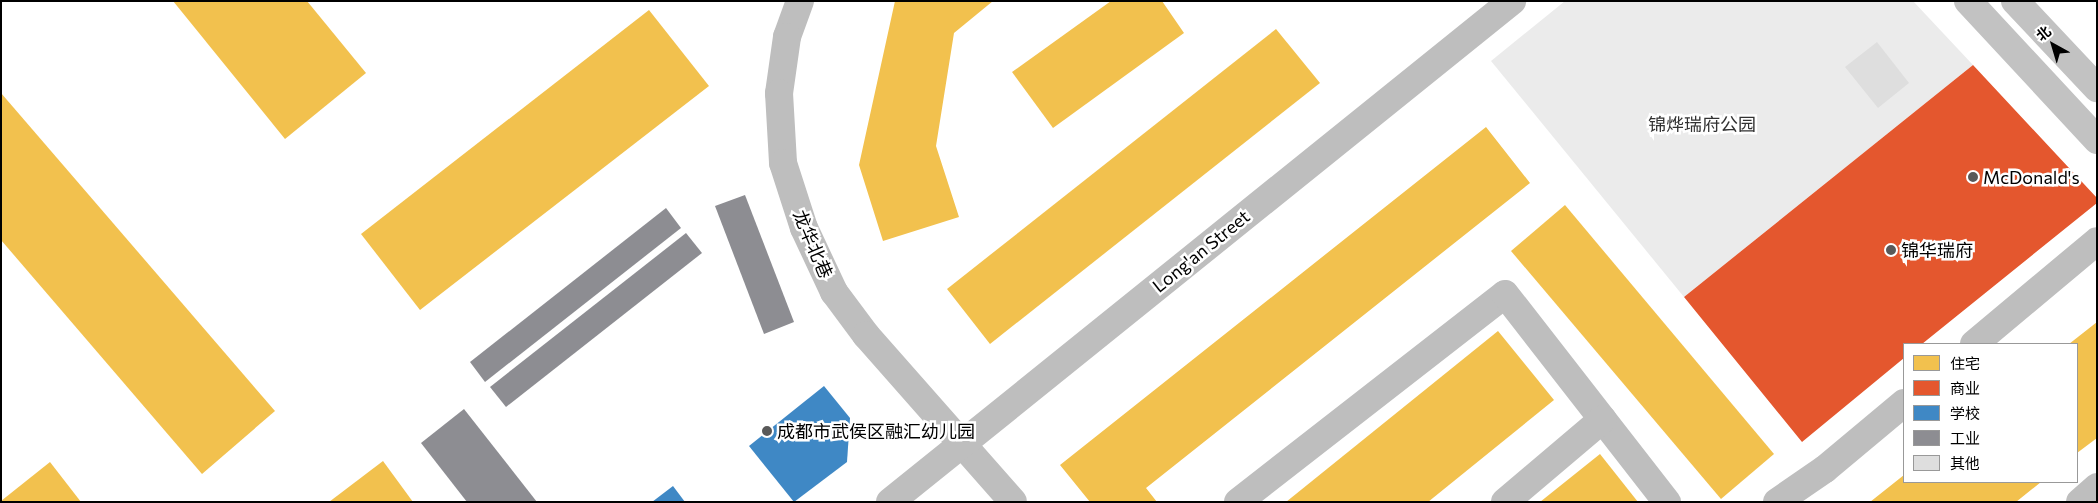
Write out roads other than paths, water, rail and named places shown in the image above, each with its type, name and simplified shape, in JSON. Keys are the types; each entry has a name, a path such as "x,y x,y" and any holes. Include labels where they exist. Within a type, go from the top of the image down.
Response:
{"street":[{"name":"龙华北巷","path":"800,1 787,37 779,93 783,163 804,228 834,292 866,335 1014,502"},
{"name":"Long'an Street","path":"890,502 1512,1"},
{"path":"1968,1 2097,140"},
{"path":"2015,1 2097,88"},
{"path":"1975,343 2097,241"},
{"path":"1238,502 1505,294 1667,502"},
{"path":"1777,502 1826,469 1903,403"},
{"path":"1505,502 1603,419"},
{"path":"2080,502 2097,487"}],"place":[{"name":"McDonald's","path":"1973,177"},
{"name":"锦华瑞府","path":"1891,250"},
{"name":"成都市武侯区融汇幼儿园","path":"767,431"}],"park label":[{"name":"锦烨瑞府公园","path":"1702,124"}]}
